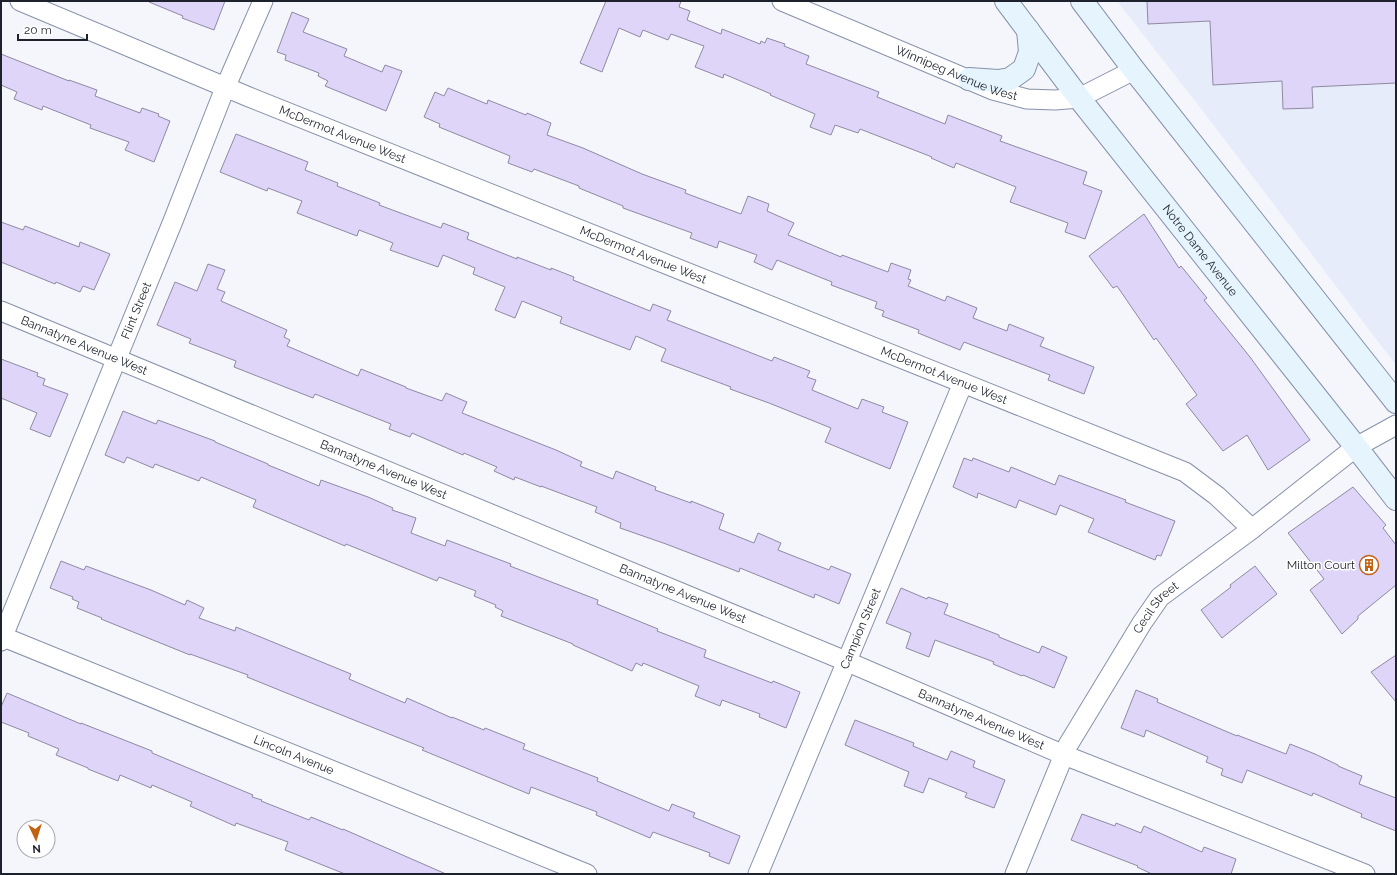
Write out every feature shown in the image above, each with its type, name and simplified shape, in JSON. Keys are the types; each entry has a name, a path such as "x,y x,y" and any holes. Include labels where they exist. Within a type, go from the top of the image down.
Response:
{"main road":[{"name":"Notre Dame Avenue","path":"1006,1 1079,98 1396,499"},
{"path":"1082,1 1134,70 1396,402"},
{"path":"968,79 998,81 1010,79 1024,69 1030,52 1028,30"}],"street":[{"name":"McDermot Avenue West","path":"20,1 225,88 1184,472 1217,496 1252,529"},
{"name":"Flint Street","path":"1,638 173,221 225,88 263,1"},
{"name":"Winnipeg Avenue West","path":"782,1 993,90 1027,99 1055,100 1079,98 1134,70"},
{"name":"Bannatyne Avenue West","path":"1,311 848,662 1064,755 1365,874"},
{"name":"Campion Street","path":"758,874 848,662 963,383"},
{"name":"Cecil Street","path":"1016,874 1068,745 1160,596 1252,529 1356,447 1396,425"},
{"name":"Lincoln Avenue","path":"1,638 587,874"}],"shaded area":[{"path":"1117,1 1396,1 1396,365 1202,110"}],"building":[{"path":"149,1 225,1 214,30 182,18 183,16"},
{"path":"606,1 681,1 679,7 690,11 687,20 721,34 722,29 760,44 761,41 765,43 767,38 785,44 784,46 809,56 806,64 879,92 877,97 945,124 948,115 1002,136 1000,141 1087,172 1083,184 1102,191 1085,239 1065,232 1068,223 1010,202 1016,187 956,163 954,168 931,158 932,157 860,129 858,133 835,125 831,135 810,127 815,114 724,74 723,78 695,67 704,46 671,34 668,40 643,30 640,37 619,28 602,72 580,63"},
{"path":"1147,1 1396,1 1396,83 1312,87 1313,108 1283,109 1282,81 1213,85 1210,21 1148,24"},
{"path":"292,12 309,19 303,32 347,49 344,56 382,72 385,65 402,71 386,111 325,86 328,81 318,76 319,73 285,60 286,55 277,52"},
{"path":"1,54 69,81 97,90 95,96 140,113 142,108 159,114 158,116 170,121 154,162 125,150 129,142 90,128 91,125 43,106 42,110 14,99 17,92 1,85"},
{"path":"448,88 487,104 488,100 551,123 547,135 583,148 642,174 686,190 685,193 741,214 748,196 769,204 767,211 794,223 788,235 841,257 842,255 888,272 891,263 911,270 908,279 911,280 908,286 945,301 947,296 977,308 973,318 1007,331 1009,324 1044,338 1040,346 1094,367 1084,394 1048,380 1050,375 964,342 960,350 918,333 919,330 882,316 884,311 875,308 877,302 831,285 832,282 777,260 772,270 754,262 757,255 719,241 717,248 690,238 692,233 623,208 623,206 579,188 579,186 534,169 532,172 508,163 510,156 439,127 440,124 424,117 435,92 444,96"},
{"path":"236,134 308,162 305,170 338,183 337,186 380,203 379,205 441,228 443,223 469,233 467,239 517,259 517,257 574,277 573,280 650,311 653,304 671,311 667,320 772,361 774,357 810,371 807,377 816,380 812,390 858,409 862,399 884,407 882,412 908,422 890,469 825,442 831,428 730,389 731,387 661,361 666,349 636,336 630,350 560,323 562,317 522,301 515,318 495,310 505,287 473,274 475,268 443,255 438,267 390,250 393,243 359,230 357,236 297,213 302,201 268,188 267,191 220,172"},
{"path":"1144,214 1179,268 1181,266 1207,298 1204,300 1250,357 1310,440 1268,470 1247,435 1223,451 1186,404 1197,395 1156,338 1154,340 1117,286 1113,288 1089,256"},
{"path":"1,222 23,230 25,226 79,247 80,242 110,254 94,290 83,286 80,292 56,282 55,284 1,262"},
{"path":"208,264 225,270 217,289 225,292 221,301 287,330 284,337 290,340 287,346 358,376 361,369 442,401 446,393 467,402 462,413 556,450 582,462 580,466 613,479 616,471 656,487 655,490 691,503 691,501 724,514 719,529 754,543 758,533 781,543 778,550 829,570 831,566 851,574 839,604 815,594 814,598 740,568 739,572 620,528 621,523 595,512 597,507 515,477 514,480 494,471 497,467 464,453 463,455 412,433 410,437 389,429 391,424 315,394 313,398 234,367 236,361 189,343 191,339 157,325 175,282 197,291"},
{"path":"1,359 38,373 37,376 45,379 43,385 68,394 50,437 30,429 37,413 1,398"},
{"path":"123,411 156,424 158,420 215,441 319,486 321,480 368,497 393,508 392,510 416,518 411,533 445,546 447,540 511,564 510,566 598,600 597,604 658,629 657,631 706,650 704,657 800,692 786,728 759,717 760,714 722,700 720,706 695,696 699,686 643,663 642,666 636,663 632,671 573,644 501,616 503,611 495,607 496,605 474,596 476,591 439,577 437,581 346,544 345,546 253,507 256,500 201,477 199,481 155,464 153,468 127,457 124,463 105,455"},
{"path":"964,458 972,461 973,458 1009,472 1011,467 1055,485 1059,475 1126,500 1125,502 1175,521 1161,556 1157,555 1155,560 1088,532 1094,519 1060,505 1056,515 1019,500 1016,508 978,493 977,498 953,487"},
{"path":"1353,487 1386,525 1383,528 1396,545 1396,585 1358,616 1358,619 1342,634 1310,590 1324,579 1288,533"},
{"path":"61,561 84,570 86,566 151,590 185,605 187,600 204,608 199,618 235,631 236,627 351,674 349,679 405,703 407,698 452,718 484,730 485,728 525,744 523,749 598,778 597,781 669,811 672,804 695,813 693,817 740,836 729,864 709,856 710,853 653,832 650,838 596,815 597,812 531,787 529,794 422,750 424,748 247,677 248,675 190,655 101,619 102,618 77,608 79,602 72,599 73,597 50,588"},
{"path":"1255,566 1277,594 1222,638 1201,610"},
{"path":"901,588 927,599 928,597 948,604 944,614 999,635 999,637 1039,653 1042,646 1067,657 1054,688 993,664 994,662 935,640 929,657 906,648 911,633 886,623"},
{"path":"1396,655 1396,702 1371,672"},
{"path":"1136,690 1158,699 1157,702 1237,736 1286,754 1290,744 1362,776 1359,784 1396,798 1396,831 1361,817 1362,814 1313,793 1312,796 1247,770 1242,783 1221,775 1223,769 1206,762 1208,757 1146,730 1144,737 1121,728"},
{"path":"7,693 81,724 152,751 152,753 253,795 252,797 262,800 261,801 309,820 311,817 343,829 446,874 345,874 285,850 288,842 236,823 235,826 190,806 192,802 152,785 151,788 120,775 118,781 88,769 56,755 59,749 28,736 29,733 1,722 1,707"},
{"path":"855,720 914,743 913,746 947,760 951,751 975,761 973,767 1005,780 994,808 965,797 967,793 929,778 923,793 904,786 909,772 845,745"},
{"path":"1082,814 1115,826 1116,823 1141,833 1144,826 1202,852 1204,847 1236,859 1231,874 1152,874 1137,867 1138,866 1071,840"}],"place":[{"name":"Milton Court","path":"1369,565"}]}
